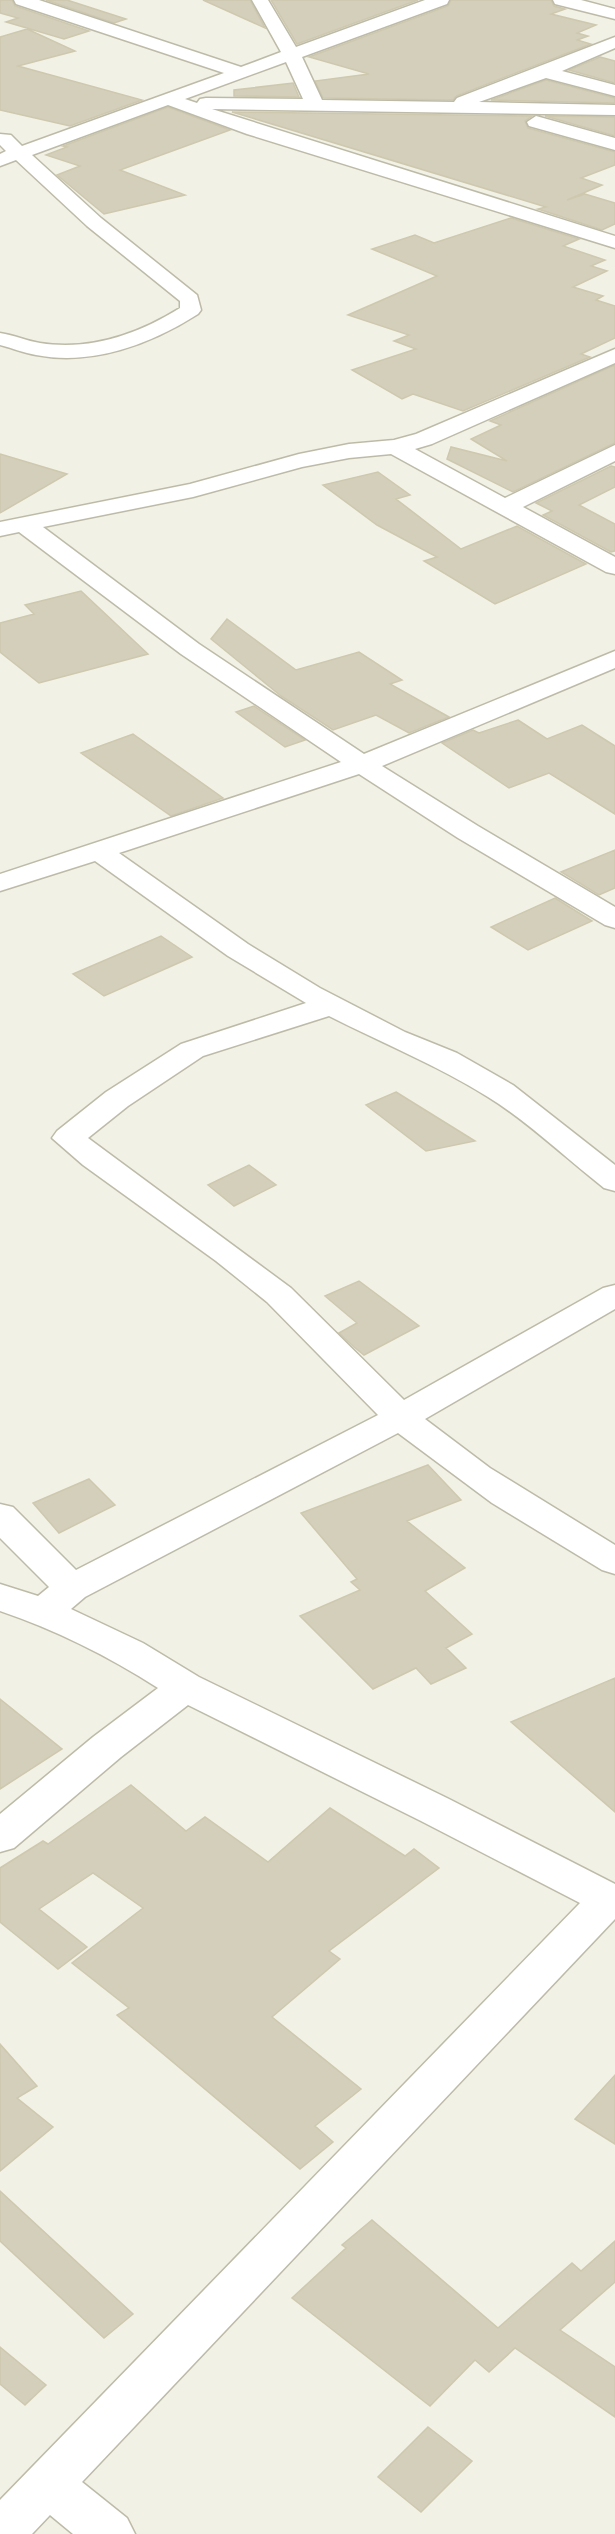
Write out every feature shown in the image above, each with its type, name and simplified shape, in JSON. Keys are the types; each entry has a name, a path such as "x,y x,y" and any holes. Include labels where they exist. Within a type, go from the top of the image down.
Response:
{"street":[{"path":"22,0 240,72"},
{"path":"260,0 292,56 315,105"},
{"path":"9,156 173,101 240,72 292,56 441,0"},
{"path":"561,0 615,14"},
{"path":"59,11 81,4"},
{"path":"446,108 545,72 615,42"},
{"path":"545,72 615,91"},
{"path":"173,101 487,110 615,110"},
{"path":"173,101 254,130 615,242"},
{"path":"487,110 563,128 615,144"},
{"path":"0,135 9,156 190,299 191,310 167,327 107,348 38,349 0,339"},
{"path":"12,526 193,490 299,461 349,451 395,447 445,431 612,359"},
{"path":"395,447 615,567"},
{"path":"505,507 615,452"},
{"path":"12,526 190,649 363,764 468,832 615,919"},
{"path":"0,883 363,764 585,674 615,659"},
{"path":"585,674 615,690"},
{"path":"100,852 238,950 331,1005 394,1038 446,1059 502,1092 615,1181"},
{"path":"331,1005 192,1050 117,1099 68,1138 114,1175 204,1236 279,1296 401,1417 508,1498 615,1561"},
{"path":"0,1597 57,1600 401,1417 615,1295"},
{"path":"0,1516 57,1600 130,1652 185,1687 435,1810 612,1901 0,2534"},
{"path":"0,1837 107,1747 185,1687"},
{"path":"48,2484 110,2534"}],"building":[{"path":"0,0 12,0 15,6 89,31 64,39 6,22 18,18 0,13"},
{"path":"46,0 67,0 126,19 114,23"},
{"path":"203,0 250,0 265,28"},
{"path":"271,0 418,0 297,44"},
{"path":"451,0 551,0 554,6 565,9 551,14 596,25 577,33 588,36 577,40 591,44 456,96 453,100 323,98 315,81 369,74 309,57 448,6"},
{"path":"27,29 75,51 18,66 142,100 70,126 0,110 0,37"},
{"path":"600,57 615,61 615,83 569,70"},
{"path":"546,80 615,98 615,103 491,100"},
{"path":"293,83 299,97 234,96 234,90"},
{"path":"168,107 230,130 120,170 185,195 104,214 57,175 80,166 46,155 67,147 63,146"},
{"path":"232,112 532,116 525,121 528,128 615,152 615,165 581,178 602,185 567,200 585,194 615,203 615,224 602,230 538,209 546,207"},
{"path":"545,116 615,117 615,136"},
{"path":"511,218 579,239 563,246 605,260 591,266 607,271 573,287 603,296 596,300 615,306 615,338 581,354 590,357 463,411 413,394 402,399 352,370 416,349 394,341 409,335 348,315 437,276 372,249 415,235 434,243"},
{"path":"615,365 615,443 513,492 447,459 451,447 507,461 471,439 501,425 490,421"},
{"path":"0,454 67,474 0,513"},
{"path":"611,466 615,467 615,487 579,505 615,524 615,551 611,552 543,515 552,511 536,503"},
{"path":"378,472 410,495 396,499 461,549 517,526 586,564 495,604 424,561 437,557 377,525 323,485"},
{"path":"81,591 148,654 39,683 0,652 0,623 34,614 25,605"},
{"path":"227,619 296,670 359,652 402,680 390,684 449,717 409,733 376,715 333,730 281,696 211,639"},
{"path":"254,706 305,740 285,747 236,712"},
{"path":"518,720 547,739 582,725 615,746 615,814 549,773 509,788 442,743 473,730 479,733"},
{"path":"133,734 223,798 171,816 81,753"},
{"path":"615,850 615,888 599,895 561,872"},
{"path":"555,898 592,921 528,950 491,927"},
{"path":"161,936 192,957 104,996 73,974"},
{"path":"396,1092 475,1141 426,1151 366,1105"},
{"path":"249,1165 276,1185 234,1206 208,1185"},
{"path":"359,1281 419,1326 364,1355 339,1333 357,1323 325,1296"},
{"path":"428,1465 461,1500 407,1521 465,1568 425,1591 472,1634 446,1648 466,1668 431,1684 416,1668 373,1689 300,1616 360,1590 351,1582 357,1579 301,1513"},
{"path":"89,1479 115,1505 59,1533 33,1503"},
{"path":"615,1678 615,1812 511,1722"},
{"path":"0,1699 62,1749 0,1789"},
{"path":"131,1785 186,1831 205,1817 268,1862 330,1808 405,1856 414,1849 439,1868 329,1951 340,1959 272,2017 361,2089 315,2126 333,2142 300,2169 117,2015 129,2008 72,1963 143,1908 93,1873 39,1909 87,1947 58,1969 0,1922 0,1868 43,1841 48,1844"},
{"path":"0,2044 37,2086 17,2098 53,2127 0,2171"},
{"path":"615,2075 615,2144 575,2119"},
{"path":"0,2191 133,2314 104,2338 0,2241"},
{"path":"372,2220 498,2328 572,2263 581,2271 615,2241 615,2282 560,2330 615,2367 615,2417 515,2348 489,2372 475,2360 430,2406 292,2298 346,2248 342,2245"},
{"path":"0,2347 46,2385 25,2405 0,2384"},
{"path":"428,2427 472,2461 421,2512 378,2477"}]}
